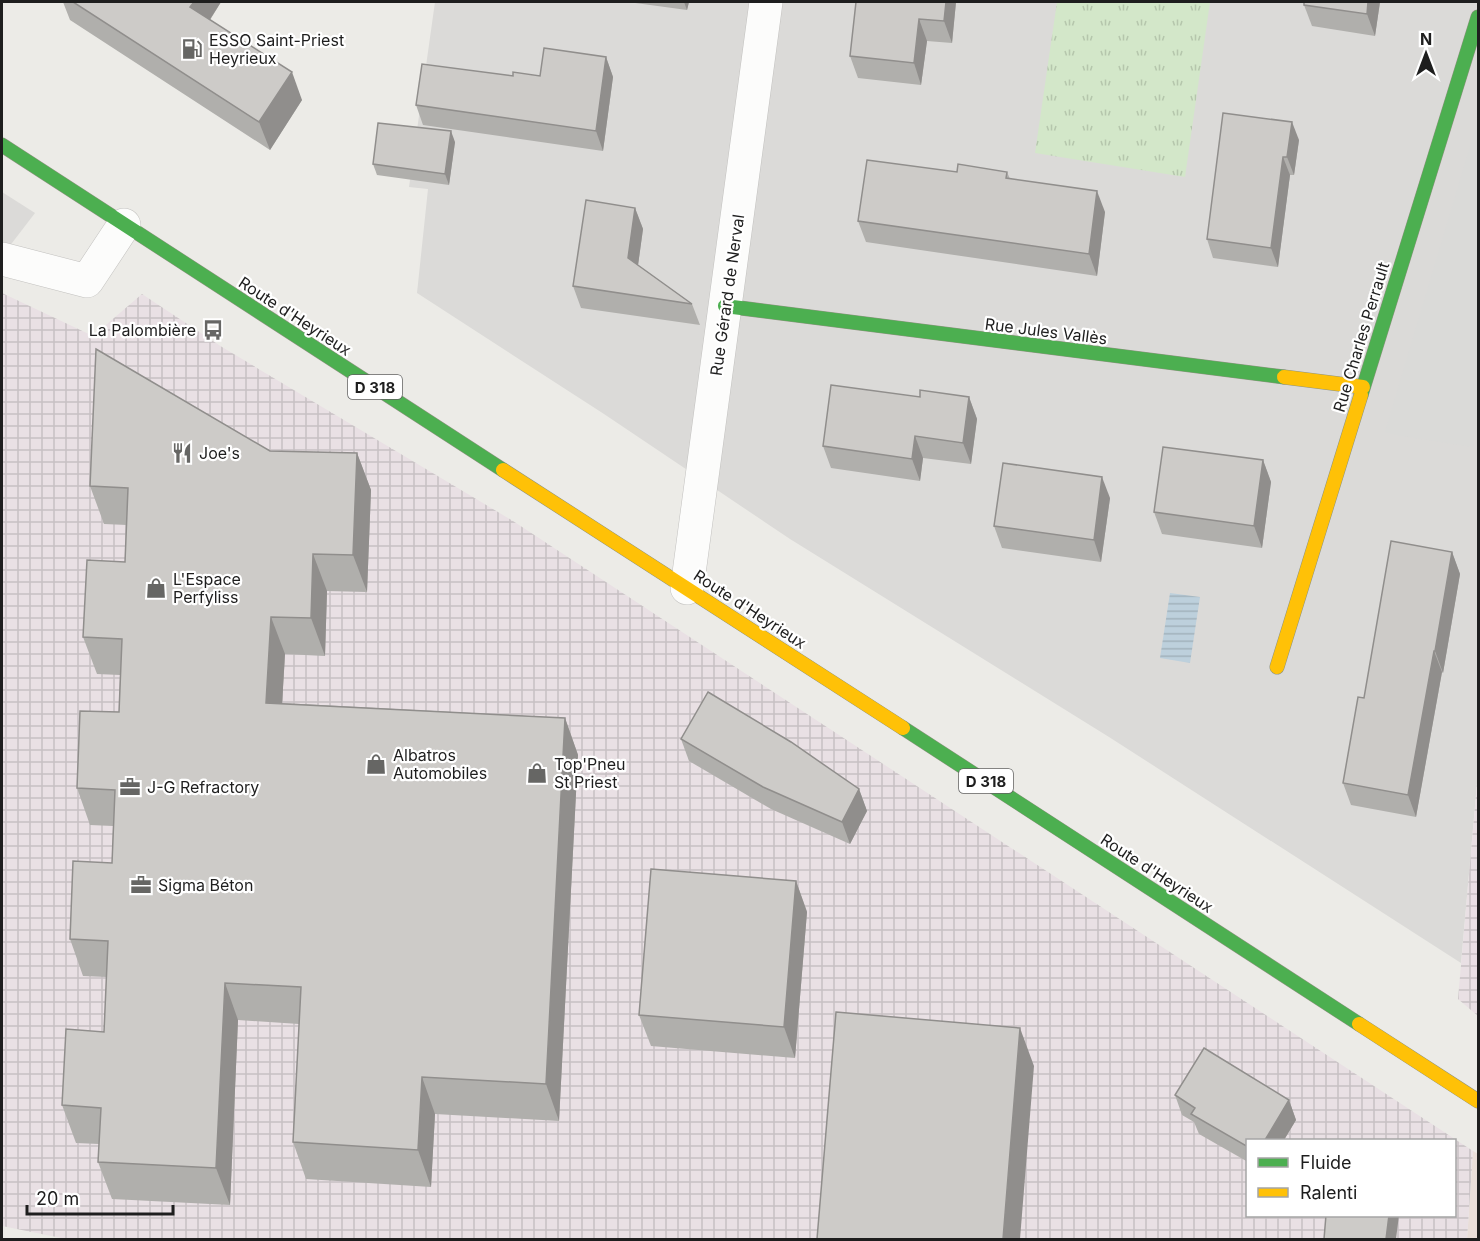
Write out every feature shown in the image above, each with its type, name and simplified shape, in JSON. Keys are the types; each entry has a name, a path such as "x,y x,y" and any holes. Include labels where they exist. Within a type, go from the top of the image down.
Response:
{"main road":[{"name":"Rue Charles Perrault","path":"1277,667 1479,17"},
{"name":"Route d'Heyrieux","path":"2,145 1479,1101"},
{"name":"Rue Jules Vallès","path":"725,306 1363,387"}],"street":[{"name":"Rue Gérard de Nerval","path":"687,588 766,2"},
{"path":"2,259 87,280 124,225"}],"shaded area":[{"path":"435,2 1478,2 1478,772 1461,963 1109,737 790,539 604,414 417,293 428,189 409,187"},
{"path":"1478,120 1478,408 1473,447 1385,432"},
{"path":"2,192 35,213 2,256"},
{"path":"2,293 93,336 142,294 222,347 513,521 1455,1139 1246,1139 1246,1217 1456,1217 1456,1140 1473,1151 1467,1239 71,1240 2,1226"},
{"path":"1478,772 1478,1016 1458,999"},
{"path":"1473,1151 1478,1154 1478,1239 1467,1240"}],"green space":[{"path":"1057,2 1210,2 1185,177 1035,153"}],"water":[{"path":"1170,593 1200,597 1190,663 1160,658"}],"building":[{"path":"73,2 194,2 190,7 292,72 259,122"},
{"path":"856,2 946,2 944,21 919,19 914,63 850,56"},
{"path":"1304,2 1368,2 1367,14 1304,5"},
{"path":"544,48 606,57 596,131 416,105 422,64 513,76 513,72 540,76"},
{"path":"1223,113 1292,122 1287,157 1283,157 1271,248 1207,239"},
{"path":"378,123 451,131 445,174 373,164"},
{"path":"867,160 957,172 958,164 1007,172 1006,178 1097,191 1089,254 858,221"},
{"path":"586,200 635,208 628,258 692,304 573,286"},
{"path":"96,349 270,451 357,453 353,555 313,554 311,618 271,617 266,703 565,718 546,1084 422,1077 418,1150 293,1142 301,987 225,983 216,1168 98,1162 101,1108 62,1105 66,1029 104,1032 108,941 70,939 73,861 112,863 115,790 77,788 80,711 119,712 122,639 83,637 87,560 125,562 128,488 90,486"},
{"path":"831,385 920,397 920,390 969,397 963,443 915,436 912,459 823,446"},
{"path":"1163,447 1263,460 1254,526 1154,512"},
{"path":"1003,463 1102,477 1094,540 994,526"},
{"path":"1391,541 1452,552 1408,795 1343,783 1358,697 1364,698"},
{"path":"708,692 791,742 859,789 842,822 763,787 681,739"},
{"path":"651,869 796,881 784,1027 639,1015"},
{"path":"836,1012 1020,1028 1003,1239 817,1239"},
{"path":"1204,1048 1289,1100 1266,1139 1246,1139 1246,1146 1191,1114 1195,1108 1175,1095"},
{"path":"1326,1217 1389,1217 1386,1239 1324,1239"}],"traffic: fast":[{"path":"1361,395 1478,17"},
{"path":"2,145 503,470"},
{"path":"725,306 1284,377"},
{"path":"903,728 1359,1024"}],"traffic: slow":[{"path":"1284,377 1363,387"},
{"path":"1277,667 1361,395"},
{"path":"503,470 903,728"},
{"path":"1359,1024 1478,1101"}],"place":[{"name":"ESSO Saint-Priest Heyrieux","path":"192,49"},
{"name":"La Palombière","path":"213,330"},
{"name":"Joe's","path":"182,453"},
{"name":"L'Espace Perfyliss","path":"156,588"},
{"name":"Albatros Automobiles","path":"376,764"},
{"name":"Top'Pneu St Priest","path":"537,773"},
{"name":"J-G Refractory","path":"130,787"},
{"name":"Sigma Béton","path":"141,885"}]}
